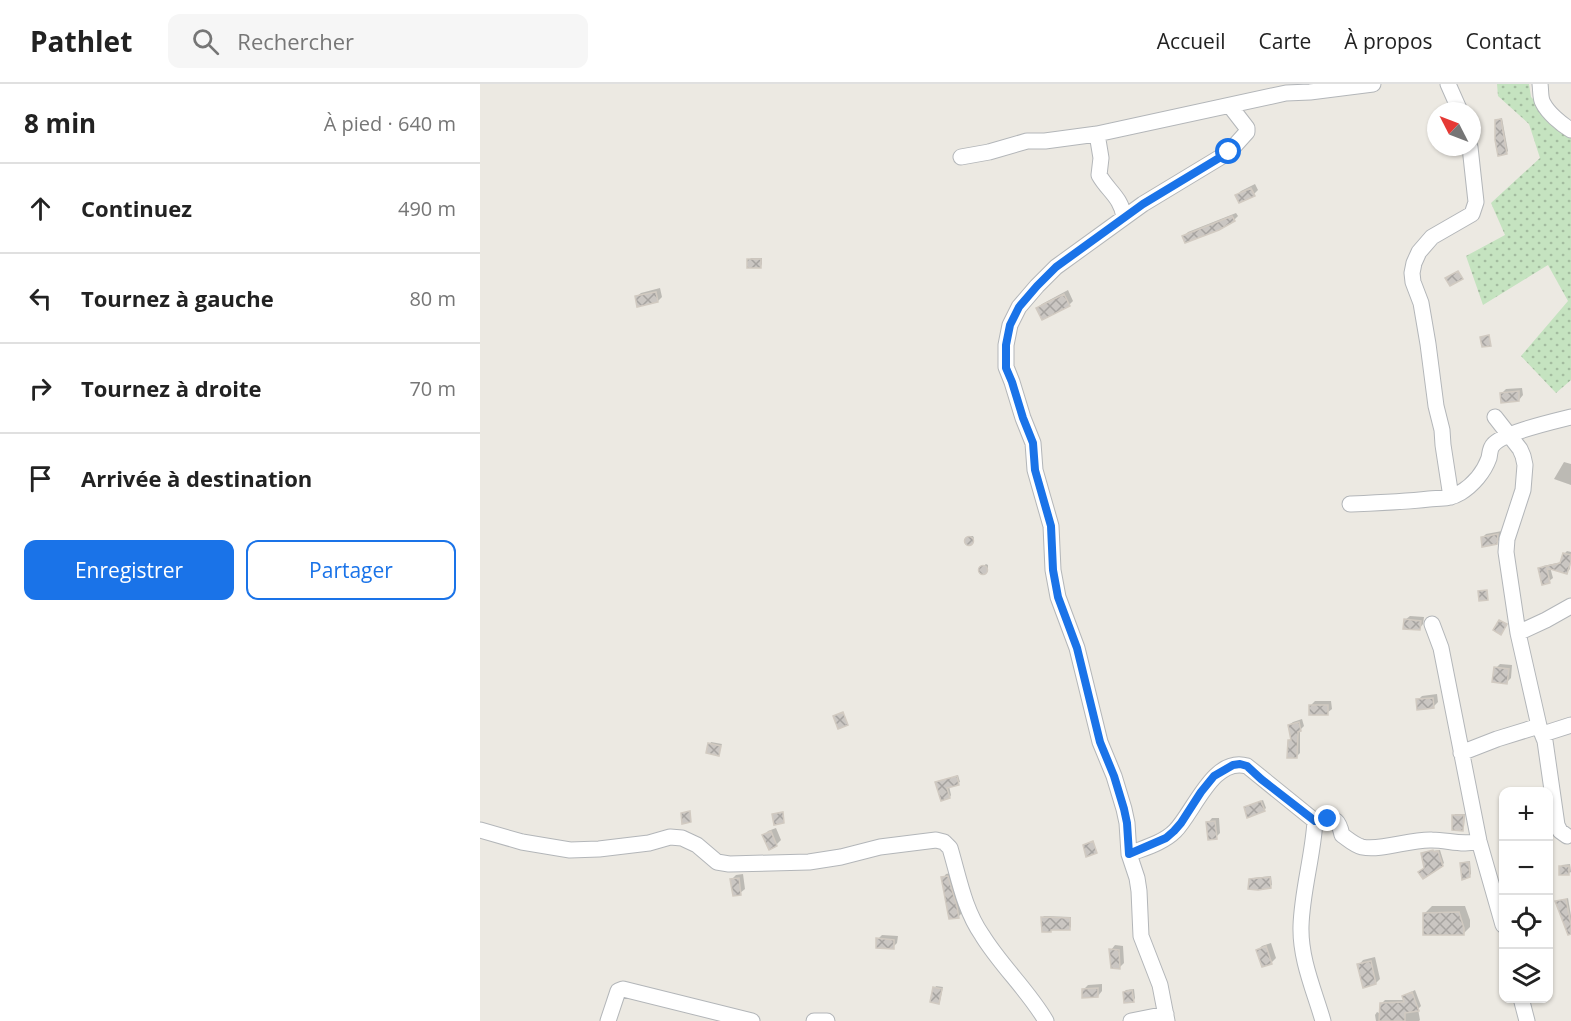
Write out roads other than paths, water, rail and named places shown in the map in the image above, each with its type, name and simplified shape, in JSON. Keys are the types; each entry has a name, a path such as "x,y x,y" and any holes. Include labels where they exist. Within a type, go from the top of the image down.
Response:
{"street":[{"path":"961,157 1027,141 1046,141 1097,134 1286,93 1373,84"},
{"path":"1448,84 1456,102"},
{"path":"1540,84 1543,104 1571,130"},
{"path":"1131,1021 1166,1017 1160,985 1141,936 1139,891 1129,854 1124,809 1100,742 1077,648 1058,597 1053,570 1051,526 1035,470 1033,443 1006,368 1006,345 1010,325 1019,307 1056,267 1143,204 1229,152 1247,132 1247,128 1230,106"},
{"path":"1097,134 1101,158 1100,175 1117,197 1124,217"},
{"path":"1451,497 1425,324 1412,273 1419,252 1432,237 1473,213 1476,202 1471,156"},
{"path":"1495,417 1520,449 1525,465 1523,490 1507,538 1506,552 1518,633 1550,770 1557,825 1560,831 1567,836"},
{"path":"1350,504 1451,497 1459,494 1474,483 1485,467 1491,446 1498,440 1544,423 1571,417"},
{"path":"1518,633 1571,606"},
{"path":"1432,624 1441,648 1479,841 1499,911"},
{"path":"1461,753 1497,739 1571,725"},
{"path":"1129,854 1166,838 1181,823 1214,776 1233,765 1240,764 1247,766 1315,821 1334,820 1339,824 1342,835 1363,847 1425,840 1446,840 1470,844 1479,841"},
{"path":"1315,821 1301,928 1303,954 1323,1021"},
{"path":"480,830 522,842 570,850 649,843 670,837 682,838 697,845 717,862 729,864 809,862 899,844 936,840 945,842 950,848 968,910 981,935 1032,998 1046,1021"},
{"path":"608,1021 618,991 623,989 752,1021"},
{"path":"1522,1003 1527,1021"},
{"path":"814,1021 827,1021"}]}
